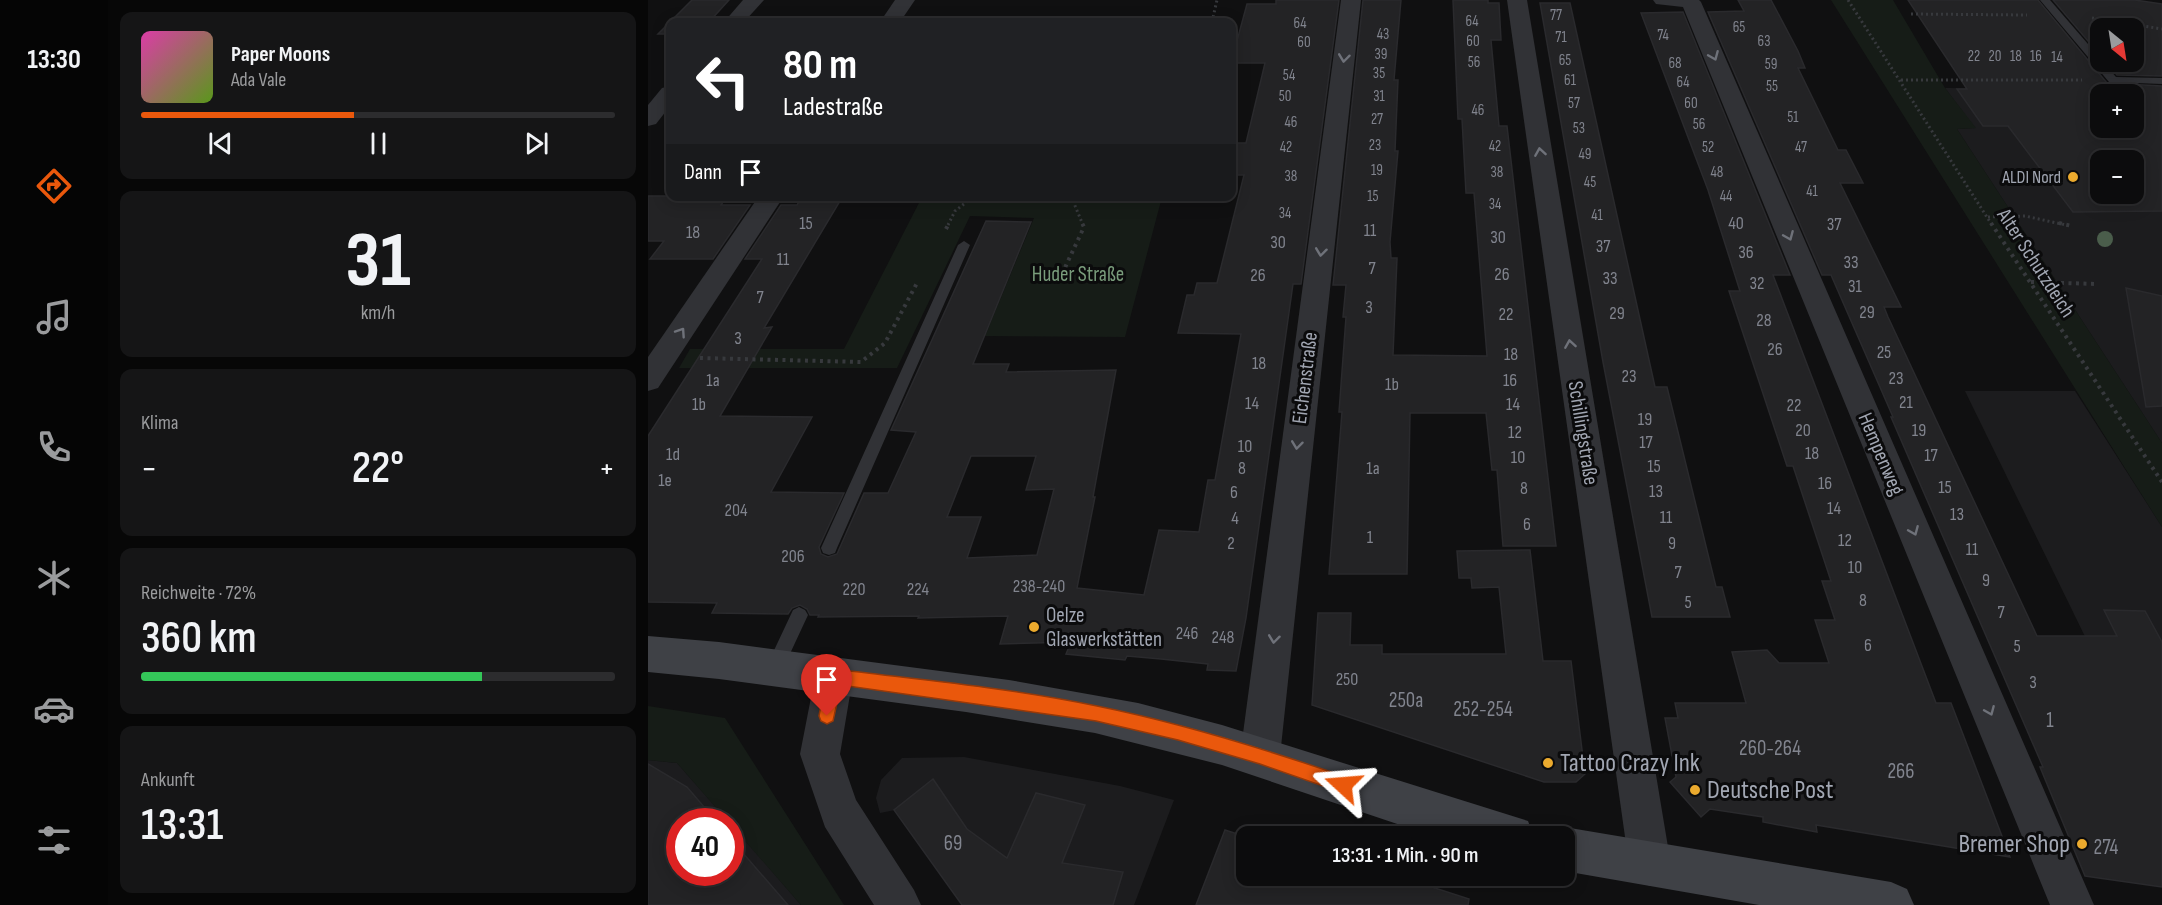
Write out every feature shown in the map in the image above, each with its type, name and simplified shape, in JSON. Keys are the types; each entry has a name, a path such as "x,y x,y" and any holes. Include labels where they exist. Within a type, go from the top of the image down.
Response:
{"street":[{"path":"738,18 754,0"},
{"path":"893,18 905,0"},
{"name":"Eichenstraße","path":"1260,756 1351,0"},
{"name":"Schillingstraße","path":"1516,0 1650,865"},
{"name":"Hempenweg","path":"1677,1 2072,905"},
{"path":"648,119 666,98"},
{"path":"648,380 769,201"},
{"path":"648,654 775,667 1096,713 1178,732 1260,756 1468,826"},
{"path":"834,677 820,754 840,812 899,905"},
{"path":"1575,851 1891,905"}],"lane":[{"path":"2044,0 2113,80 2162,81"},
{"path":"829,548 964,245"},
{"path":"775,667 799,615"}],"path":[{"path":"1213,18 1217,0"},
{"name":"Alter Schutzdeich","path":"1848,0 1935,138 2162,482"},
{"path":"1900,80 2113,80"},
{"path":"944,232 955,211 968,201"},
{"path":"1062,274 1084,227 1073,201"},
{"path":"1988,217 2025,216 2072,226"},
{"path":"664,357 861,362 885,343 917,282"},
{"path":"2030,282 2097,284"}],"shaded area":[{"path":"1945,88 2090,89 2090,138 2144,138 2144,89 2162,89 2162,443 1957,129 1975,128"},
{"path":"1965,391 2075,391 2162,527 2162,794"},
{"path":"964,757 1120,786 1174,800 1134,905 962,905 895,810 880,813 876,798 881,780 902,758"},
{"path":"648,760 677,763 717,808 666,808 666,886 744,886 744,839 801,905 648,905"}],"green space":[{"path":"1831,0 1893,0 1945,88 1976,128 1957,129 2162,443 2162,527"},
{"name":"Huder Straße","path":"920,201 1161,201 1125,337 985,336 1034,218 970,216 897,368 679,368 690,349 844,349"},
{"path":"648,706 725,718 844,905 801,905 744,840 744,808 716,808 677,763 648,760"}],"building":[{"path":"692,0 729,0 713,18 674,18"},
{"path":"1276,0 1339,0 1301,284 1293,284 1246,618 1236,671 1207,670 1208,664 1161,659 1127,656 1125,660 1066,654 1071,642 1000,644 1008,616 818,617 819,615 810,615 807,609 800,605 792,608 788,614 712,613 717,603 648,602 648,436 762,259 745,259 781,205 797,205 799,201 840,201 764,328 772,327 720,416 812,417 771,492 844,493 819,547 821,554 828,557 837,554 864,493 888,493 916,432 891,430 986,221 1031,222 973,364 1009,364 1006,372 1116,370 1077,588 1144,595 1159,530 1199,532 1208,480 1215,480 1241,334 1178,333 1187,295 1194,295 1197,283 1217,283 1244,175 1236,175 1236,143 1246,143 1265,63 1236,63 1236,44 1247,4 1276,4","holes":["971,456 1036,456 1026,490 1054,489 1037,555 967,558 981,517 947,517"]},
{"path":"1363,0 1401,0 1394,80 1398,80 1395,151 1398,151 1390,242 1391,258 1397,258 1393,355 1487,356 1474,193 1466,193 1462,119 1458,119 1453,0 1488,0 1488,3 1499,3 1501,40 1491,40 1499,126 1507,126 1556,546 1503,546 1497,470 1492,470 1486,413 1410,413 1407,574 1329,574 1342,412 1339,412 1346,317 1343,317 1346,285 1333,285"},
{"path":"1738,0 1771,0 1798,51 1805,68 1798,68 1838,150 1846,150 1863,183 1840,183 1901,307 1884,307 2037,636 2117,636 2104,610 2145,611 2162,642 2162,887 2085,876 2040,767 2043,767 1891,417 1893,417 1831,275 1822,275 1708,12 1744,11"},
{"path":"1908,0 2038,0 2090,63 2090,72 2098,72 2107,83 2125,84 2090,84 2090,138 2144,138 2144,85 2162,86 2162,211 2073,212 2008,126 1983,126 1957,89 1967,89"},
{"path":"2053,0 2135,0 2162,4 2162,76 2117,75 2114,72 2144,72 2144,18 2090,18 2090,43"},
{"path":"1540,3 1570,3 1655,387 1667,387 1716,587 1722,587 1730,617 1652,617 1603,362"},
{"path":"1683,12 1790,275 1773,275 1936,703 1951,703 2010,857 1816,825 1817,832 1763,822 1763,817 1710,809 1701,817 1670,782 1676,777 1665,718 1678,718 1675,703 1746,703 1732,652 1767,650 1779,663 1829,663 1815,620 1835,620 1822,581 1831,581 1793,466 1787,466 1729,291 1740,291 1708,190 1641,13"},
{"path":"666,26 666,34 658,34"},
{"path":"648,196 666,196 666,201 724,201 721,205 750,205 713,259 650,259 664,241 648,241"},
{"path":"2126,288 2162,296 2162,406 2146,407"},
{"path":"1530,550 1543,661 1571,661 1585,774 1576,782 1544,782 1312,705 1318,613 1351,613 1350,645 1382,645 1382,654 1506,654 1499,587 1472,588 1471,578 1459,578 1457,551"},
{"path":"648,764 687,787 705,808 666,808 666,886 744,886 744,854 788,905 648,905"},
{"path":"933,779 967,829 1007,858 1036,793 1085,805 1062,863 1123,872 1113,905 962,905 894,810"},
{"path":"1225,830 1236,834 1236,886 1429,886 1469,899 1468,905 1196,905"}],"place":[{"name":"ALDI Nord","path":"2073,177"},
{"name":"Oelze Glaswerkstätten","path":"1034,627"},
{"name":"Tattoo Crazy Ink","path":"1548,763"},
{"name":"Deutsche Post","path":"1695,790"},
{"name":"Bremer Shop","path":"2082,844"}],"route":[{"path":"827,716 834,677 931,688 1096,713 1178,732 1260,756 1343,785"}]}
